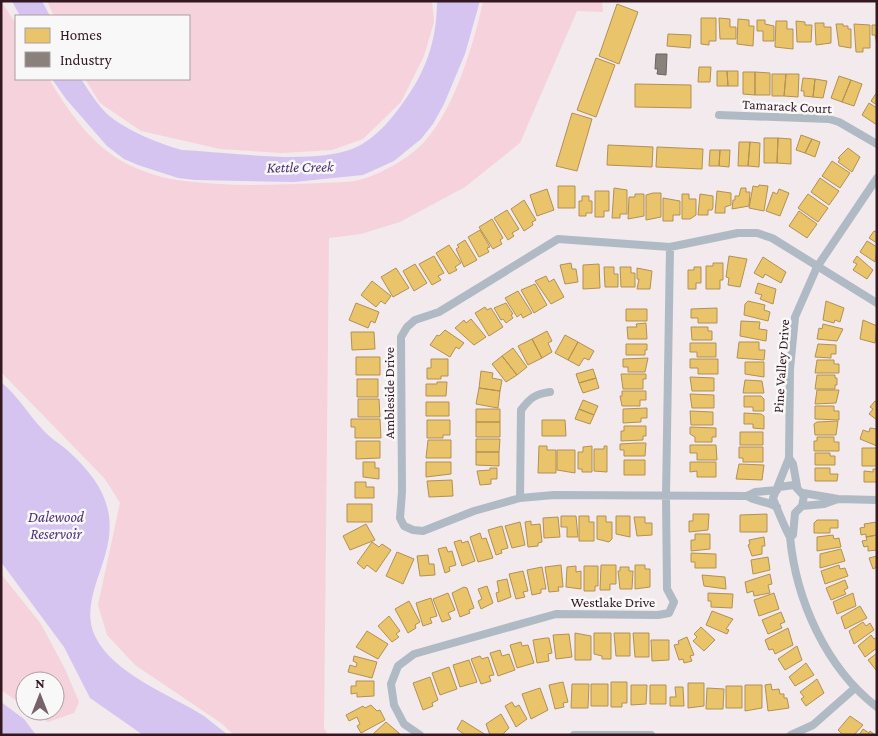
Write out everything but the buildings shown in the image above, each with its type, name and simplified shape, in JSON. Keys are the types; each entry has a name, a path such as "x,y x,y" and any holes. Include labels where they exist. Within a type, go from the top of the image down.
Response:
{"street":[{"name":"Tamarack Court","path":"719,115 829,119 839,122 877,144"},
{"name":"Pine Valley Drive","path":"877,178 817,267 805,291 794,329 790,369 789,458 785,464 774,498 785,533 790,537 802,598 818,631 855,688 877,707"},
{"name":"Ambleside Drive","path":"778,488 755,492 747,496 611,494 520,498 474,512 423,531 404,526 400,518 402,482 401,337 407,327 415,320 439,312 558,239 670,247 738,233 757,233 772,238 877,303"},
{"name":"Westlake Drive","path":"420,735 404,724 400,718 394,706 391,684 398,666 414,654 556,614 658,615 670,613 674,602 667,589 666,496 670,247"},
{"path":"520,498 521,410 529,399 538,394 550,392"},
{"name":"Pine Valley Drive","path":"789,458 793,464 796,486"},
{"path":"778,488 786,484 796,486 803,493 838,499 877,500"},
{"path":"803,493 802,506 824,504 838,499"},
{"name":"Ambleside Drive","path":"747,496 755,501 768,502 778,509"},
{"name":"Pine Valley Drive","path":"790,537 793,535 796,513 802,506"},
{"path":"778,509 788,514 796,513"},
{"path":"791,735 814,725 855,688"},
{"path":"574,735 651,735"}],"shaded area":[{"path":"1,1 15,22 15,80 50,80 82,127 115,157 139,169 171,179 213,184 249,185 355,181 386,169 413,152 430,135 451,100 474,38 483,1 602,1 603,12 577,11 520,143 465,187 400,222 361,234 329,238 324,728 328,735 234,735 221,723 135,665 107,635 98,605 120,503 105,479 1,372"},
{"path":"47,1 432,1 434,22 424,56 401,102 363,139 332,150 282,153 220,149 141,131 100,103 86,80 190,80 190,15 54,15"},
{"path":"1,574 41,624 65,669 79,702 74,713 65,716 65,671 15,671 15,700 1,690"}],"water":[{"path":"12,1 42,1 49,15 19,15"},
{"name":"Kettle Creek","path":"437,1 480,1 465,54 444,104 433,124 421,139 394,161 363,175 294,182 178,178 124,159 107,146 66,99 53,80 82,80 100,106 115,120 143,136 182,150 292,157 334,154 361,145 377,133 398,110 416,83 426,61 433,38"},
{"name":"Dalewood Reservoir","path":"1,382 13,393 46,433 67,450 88,472 97,483 103,495 109,521 109,536 93,594 90,615 91,626 103,649 115,662 129,672 204,716 228,735 143,735 90,698 64,647 1,562"},
{"path":"1,702 15,712 15,721 26,721 36,735 1,735"}]}
